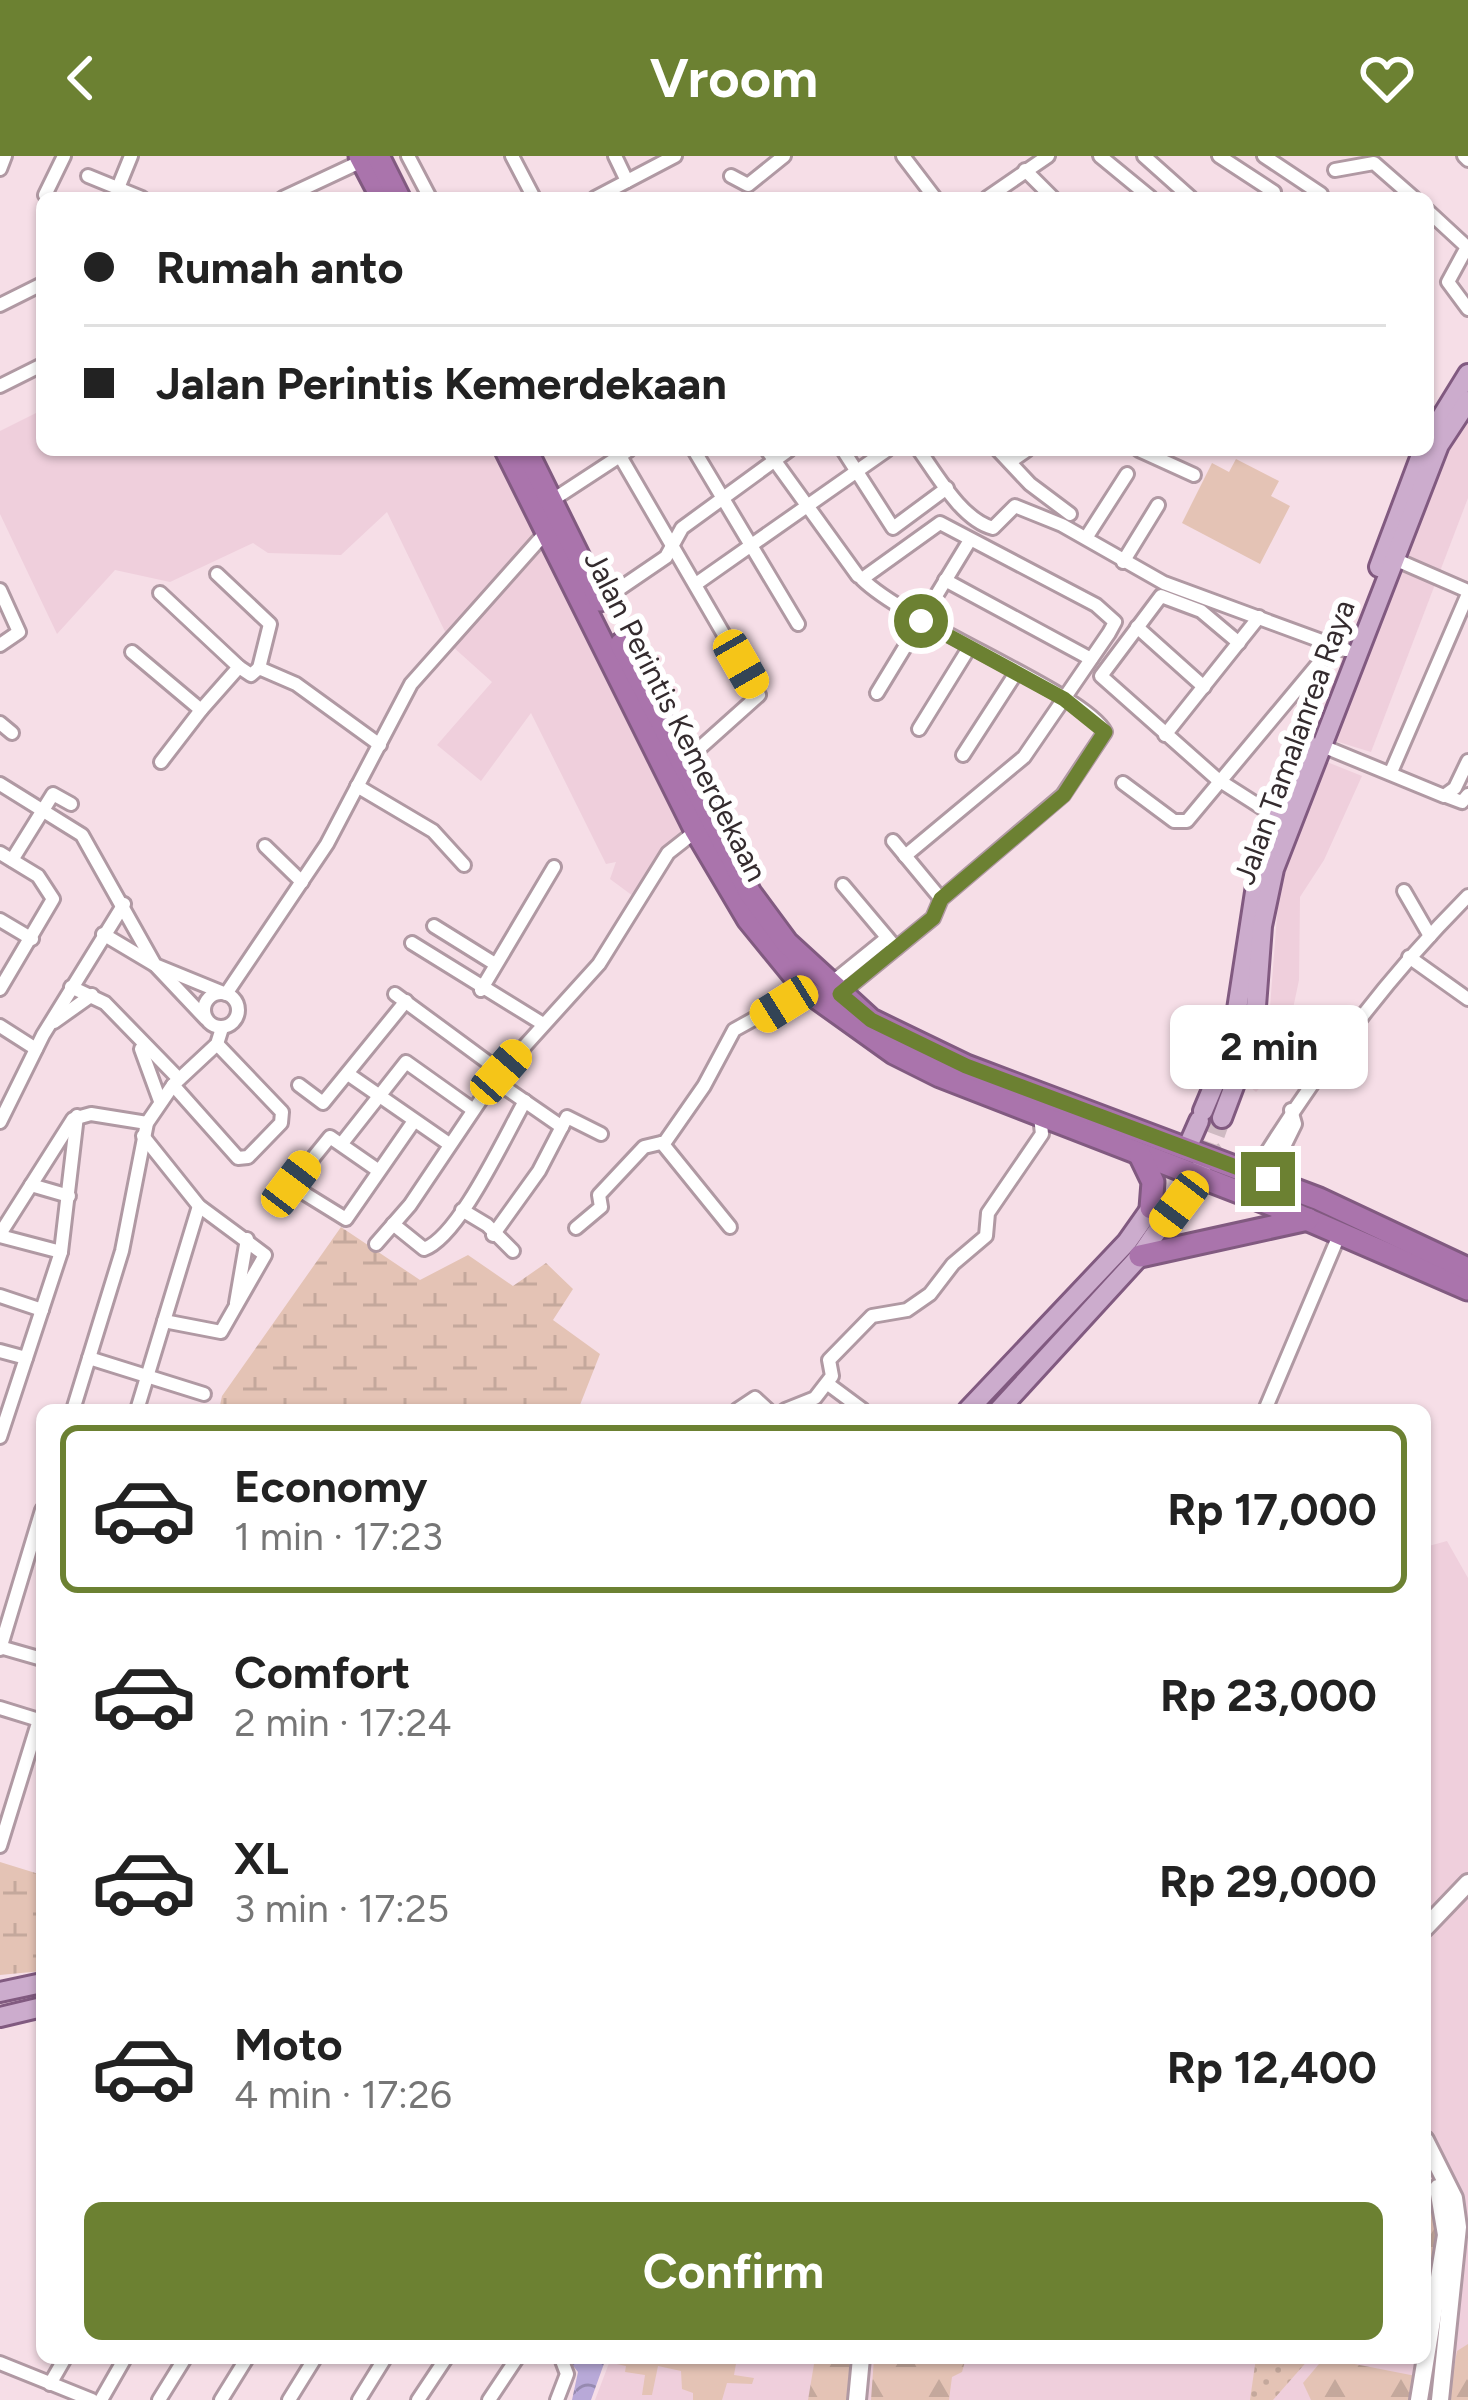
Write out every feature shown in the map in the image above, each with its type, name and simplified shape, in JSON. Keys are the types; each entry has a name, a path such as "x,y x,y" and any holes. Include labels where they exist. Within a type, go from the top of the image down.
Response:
{"highway":[{"path":"367,158 380,192"},
{"path":"367,158 395,192"},
{"name":"Jalan Perintis Kemerdekaan","path":"509,456 751,893 787,943 834,989 871,1020 918,1045 1261,1176 1468,1269"},
{"name":"Jalan Perintis Kemerdekaan","path":"529,456 601,602 608,634 696,831 748,920 806,990 894,1053 1309,1219 1468,1289"},
{"path":"1196,1177 1204,1153"},
{"path":"1196,1177 1204,1153"},
{"path":"1140,1155 1153,1182 1151,1208"},
{"path":"1140,1256 1309,1219"}],"main road":[{"path":"1434,429 1468,374"},
{"name":"Jalan Tamalanrea Raya","path":"1267,868 1389,557 1439,445 1468,401"},
{"name":"Jalan Tamalanrea Raya","path":"1204,1153 1208,1117 1254,1033 1267,868 1278,818 1314,743 1340,648 1389,557 1421,456"},
{"path":"1004,1404 1140,1256 1196,1177"},
{"path":"974,1404 1127,1242 1151,1208"},
{"path":"0,1992 36,1984"},
{"path":"0,2017 36,2008"}],"street":[{"path":"0,169 5,156"},
{"path":"46,192 64,156"},
{"path":"88,176 111,190 131,156"},
{"path":"408,156 427,192"},
{"path":"512,156 531,192"},
{"path":"615,156 627,181"},
{"path":"606,192 675,156"},
{"path":"730,176 748,185 784,156"},
{"path":"995,192 1048,156"},
{"path":"1100,156 1144,192"},
{"path":"1122,174 1142,156 1184,192"},
{"path":"1219,156 1274,192"},
{"path":"1264,156 1318,192"},
{"path":"296,192 367,158"},
{"path":"910,158 931,192"},
{"path":"1336,170 1375,163 1407,192"},
{"path":"1025,170 1047,192"},
{"path":"1434,216 1468,247 1448,283 1468,309"},
{"path":"0,305 36,287"},
{"path":"0,386 36,368"},
{"path":"551,501 620,456"},
{"path":"627,456 759,695 683,764"},
{"path":"698,456 797,624"},
{"path":"601,602 666,557 680,530 770,456"},
{"path":"772,456 858,576"},
{"path":"847,456 893,528 947,488"},
{"path":"696,584 879,456"},
{"path":"923,456 986,527 993,528 1015,506 1086,538 1124,562 1340,648 1182,823 1123,783"},
{"path":"1004,456 1070,514"},
{"path":"1010,462 1018,456"},
{"path":"1145,456 1194,476"},
{"path":"1086,538 1127,474"},
{"path":"1124,562 1158,506"},
{"path":"834,989 933,918 941,899 1064,795 1102,738 1104,726 1064,699 889,603 862,578 935,524 1114,618 1091,659 1064,699 1024,758 905,856"},
{"path":"206,1019 206,1001 226,994 302,882 411,684 547,531"},
{"path":"877,693 970,540"},
{"path":"1389,557 1468,592 1391,772"},
{"path":"160,593 251,675 259,668 270,624 217,574"},
{"path":"946,580 1091,659"},
{"path":"0,590 19,632 0,646"},
{"path":"1238,643 1201,611 1161,596 1101,676 1217,779 1278,818"},
{"path":"1165,735 1259,617"},
{"path":"1137,627 1204,687"},
{"path":"919,729 969,647"},
{"path":"132,652 201,710"},
{"path":"161,762 239,667"},
{"path":"259,668 296,684 380,745"},
{"path":"963,755 1016,673"},
{"path":"0,723 12,733"},
{"path":"1314,743 1462,802 1468,795"},
{"path":"1447,796 1468,761"},
{"path":"0,784 82,835 155,965 206,1019 223,1028"},
{"path":"357,786 433,830 464,865"},
{"path":"0,989 53,896 38,876 6,856 53,794 71,804"},
{"path":"376,1244 498,1076 596,968 668,853 696,831"},
{"path":"893,842 941,899"},
{"path":"265,846 302,882"},
{"path":"481,990 554,867"},
{"path":"843,885 892,943"},
{"path":"1404,891 1430,935"},
{"path":"1261,1176 1296,1121 1292,1110 1409,957 1467,899"},
{"path":"0,1122 48,1026 124,904"},
{"path":"0,920 32,939"},
{"path":"434,926 495,964"},
{"path":"75,1404 122,1251 145,1130 160,1101 217,1044 223,1028 238,1012 226,994 155,965 104,934"},
{"path":"412,943 481,990 543,1024"},
{"path":"1409,957 1468,999"},
{"path":"71,987 92,994 176,1082 239,1160 248,1157 281,1123 277,1107 217,1044"},
{"path":"576,1228 601,1207 599,1195 638,1153 662,1143 697,1099 734,1030 806,990"},
{"path":"48,1026 92,994"},
{"path":"298,1085 321,1104 401,998 562,1127"},
{"path":"1,1029 36,1049"},
{"path":"138,1042 160,1101"},
{"path":"343,1142 406,1062 472,1109"},
{"path":"348,1073 378,1100 449,1144"},
{"path":"393,1224 426,1249 462,1210 526,1101"},
{"path":"810,1404 828,1384 829,1360 870,1318 912,1307 988,1234 988,1213 1042,1133 1040,1114"},
{"path":"77,1115 145,1130"},
{"path":"61,1252 0,1235 77,1115"},
{"path":"0,1437 4,1411 61,1252 77,1115"},
{"path":"493,1234 562,1127 574,1117 601,1134"},
{"path":"379,1171 343,1142 325,1138 291,1184 346,1220 414,1121"},
{"path":"145,1130 155,1157 199,1206 247,1239 265,1259 216,1333 164,1321"},
{"path":"662,1143 730,1227"},
{"path":"135,1180 155,1157"},
{"path":"31,1185 69,1196"},
{"path":"139,1404 199,1206"},
{"path":"462,1210 513,1251"},
{"path":"1267,1404 1340,1233"},
{"path":"234,1311 247,1239"},
{"path":"0,1296 42,1310"},
{"path":"0,1351 26,1358"},
{"path":"89,1358 204,1394"},
{"path":"828,1384 855,1404"},
{"path":"36,1530 0,1648 36,1658"},
{"path":"0,1708 36,1719"},
{"path":"0,1846 36,1736"},
{"path":"1431,1917 1468,1878"},
{"path":"1431,2152 1454,2198 1458,2227 1440,2400"},
{"path":"1431,2175 1442,2200 1446,2235 1431,2327"},
{"path":"0,2363 96,2400 121,2364"},
{"path":"50,2384 62,2364"},
{"path":"159,2400 181,2364"},
{"path":"221,2400 243,2364"},
{"path":"290,2400 311,2364"},
{"path":"359,2400 381,2364"},
{"path":"418,2400 442,2364"},
{"path":"489,2400 514,2364"},
{"path":"557,2400 567,2371 564,2364"},
{"path":"856,2400 859,2364"},
{"path":"867,2400 870,2364"},
{"path":"1419,2400 1425,2364"}],"shaded area":[{"path":"36,413 36,456 499,456 560,588 686,828 633,896 610,879 616,862 606,864 531,713 481,781 437,745 492,682 452,646 387,512 341,555 268,553 253,543 170,582 115,570 57,634 0,514 0,431"},
{"path":"1468,415 1468,498 1371,752 1332,740 1443,456"},
{"path":"1322,760 1362,776 1324,860 1300,897 1299,980 1286,1042 1273,1074 1256,1092 1249,1086 1267,1046 1280,877"},
{"path":"1447,1541 1468,1578 1468,2400 595,2400 609,2364 1431,2364 1431,1545"}],"green space":[{"path":"1236,459 1279,481 1271,496 1290,506 1260,564 1182,523 1212,463 1229,472"},
{"path":"341,1227 420,1280 468,1255 513,1286 546,1263 573,1289 553,1320 600,1354 580,1404 220,1404"},
{"path":"0,1862 36,1873 36,1972 0,1975"},
{"path":"1431,2198 1440,2224 1431,2288"},
{"path":"1468,2344 1468,2400 1448,2400 1457,2351"},
{"path":"617,2364 736,2364 734,2375 754,2378 752,2384 727,2383 722,2400 693,2400 693,2393 682,2389 681,2371 658,2366 652,2395 642,2395 645,2375 625,2372 626,2366"},
{"path":"814,2364 855,2368 852,2400 808,2400"},
{"path":"874,2364 964,2364 962,2372 952,2377 949,2400 871,2400"},
{"path":"1255,2364 1305,2364 1273,2400 1250,2400"},
{"path":"1319,2364 1355,2364 1421,2377 1416,2400 1311,2400 1303,2383"}],"water":[{"path":"572,2364 604,2364 591,2400 572,2400 578,2372"}],"tunnel":[{"path":"1218,1159 1211,1148 1222,1118"}],"route":[{"path":"921,621 1064,699 1104,726 1105,732 1064,795 941,899 933,918 840,994 871,1020 966,1066 1109,1115 1268,1179"}]}
